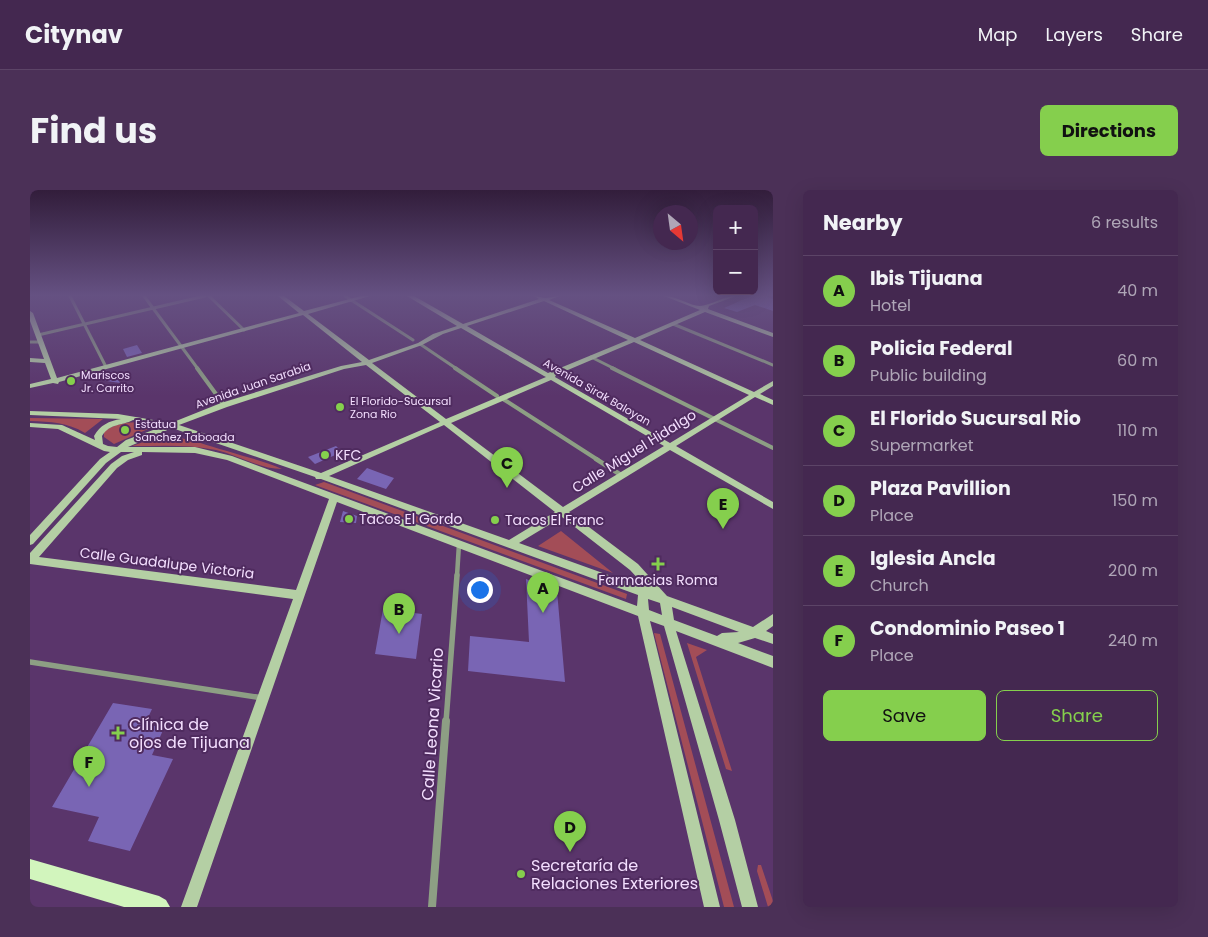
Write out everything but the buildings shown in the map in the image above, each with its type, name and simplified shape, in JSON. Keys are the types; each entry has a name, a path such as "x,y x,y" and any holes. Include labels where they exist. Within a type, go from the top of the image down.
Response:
{"main road":[{"path":"35,329 56,381"},
{"path":"323,329 634,567 665,601 668,623 750,907"},
{"name":"Avenida Juan Sarabia","path":"30,541 116,449 170,425 343,367 366,363 420,344 452,329"},
{"name":"Avenida Sirak Baloyan","path":"467,329 550,375 773,506"},
{"path":"608,329 773,403"},
{"path":"291,482 321,476 445,423 652,329"},
{"path":"630,340 658,329"},
{"path":"759,329 773,335"},
{"path":"30,390 66,378 244,330"},
{"name":"Avenida Juan Sarabia","path":"343,367 360,358 413,340 440,334"},
{"path":"30,360 48,361"},
{"path":"30,386 56,381"},
{"name":"Calle Miguel Hidalgo","path":"510,544 773,383"},
{"path":"30,413 113,415 152,420 170,425 321,476 773,639"},
{"path":"99,445 99,432 106,426 122,421 152,420"},
{"path":"30,425 59,427 99,445 116,449 179,449 206,452 334,497 643,614 711,637 773,662"},
{"path":"140,437 191,432"},
{"path":"30,560 114,466 132,454 149,450"},
{"path":"189,907 334,497"},
{"name":"Calle Guadalupe Victoria","path":"30,560 299,595"},
{"path":"644,578 643,614 712,907"},
{"path":"711,637 743,638 756,634 773,619"},
{"path":"30,869 159,907"}],"street":[{"path":"38,335 61,329"},
{"path":"86,329 106,367"},
{"path":"168,329 224,406"},
{"path":"397,329 413,340"},
{"path":"686,329 773,366"},
{"path":"30,342 41,342"},
{"path":"420,344 500,398 621,475"},
{"path":"591,357 773,448"},
{"name":"Calle Leona Vicario","path":"432,907 459,544"},
{"path":"30,662 263,698"}],"shaded area":[{"path":"30,418 103,419 85,433 78,429 52,422 30,421"},
{"path":"136,422 155,426 114,444 104,437 104,432 111,427 123,423"},
{"path":"170,437 185,439 262,461 282,469 266,467 224,452 206,448 132,446 149,440"},
{"path":"324,482 627,594 626,599 315,485"},
{"path":"561,531 613,573 538,546"},
{"path":"654,633 660,634 734,907 724,907"},
{"path":"687,643 707,650 696,657 732,771 726,769"},
{"path":"758,865 761,865 773,901 773,907 768,907 757,871"}],"place":[{"name":"Mariscos Jr. Carrito","path":"71,381"},
{"name":"El Florido-Sucursal Zona Rio","path":"340,407"},
{"name":"Estatua Sanchez Taboada","path":"125,430"},
{"name":"KFC","path":"325,455"},
{"name":"El Florido Sucursal Rio","path":"507,488"},
{"name":"Tacos El Gordo","path":"349,519"},
{"name":"Tacos El Franc","path":"495,520"},
{"name":"Iglesia Ancla","path":"723,529"},
{"name":"Farmacias Roma","path":"658,564"},
{"name":"Ibis Tijuana","path":"543,613"},
{"name":"Policia Federal","path":"399,634"},
{"name":"Clínica de ojos de Tijuana","path":"118,733"},
{"name":"Condominio Paseo 1","path":"89,787"},
{"name":"Plaza Pavillion","path":"570,852"},
{"name":"Secretaría de Relaciones Exteriores","path":"521,874"}]}
